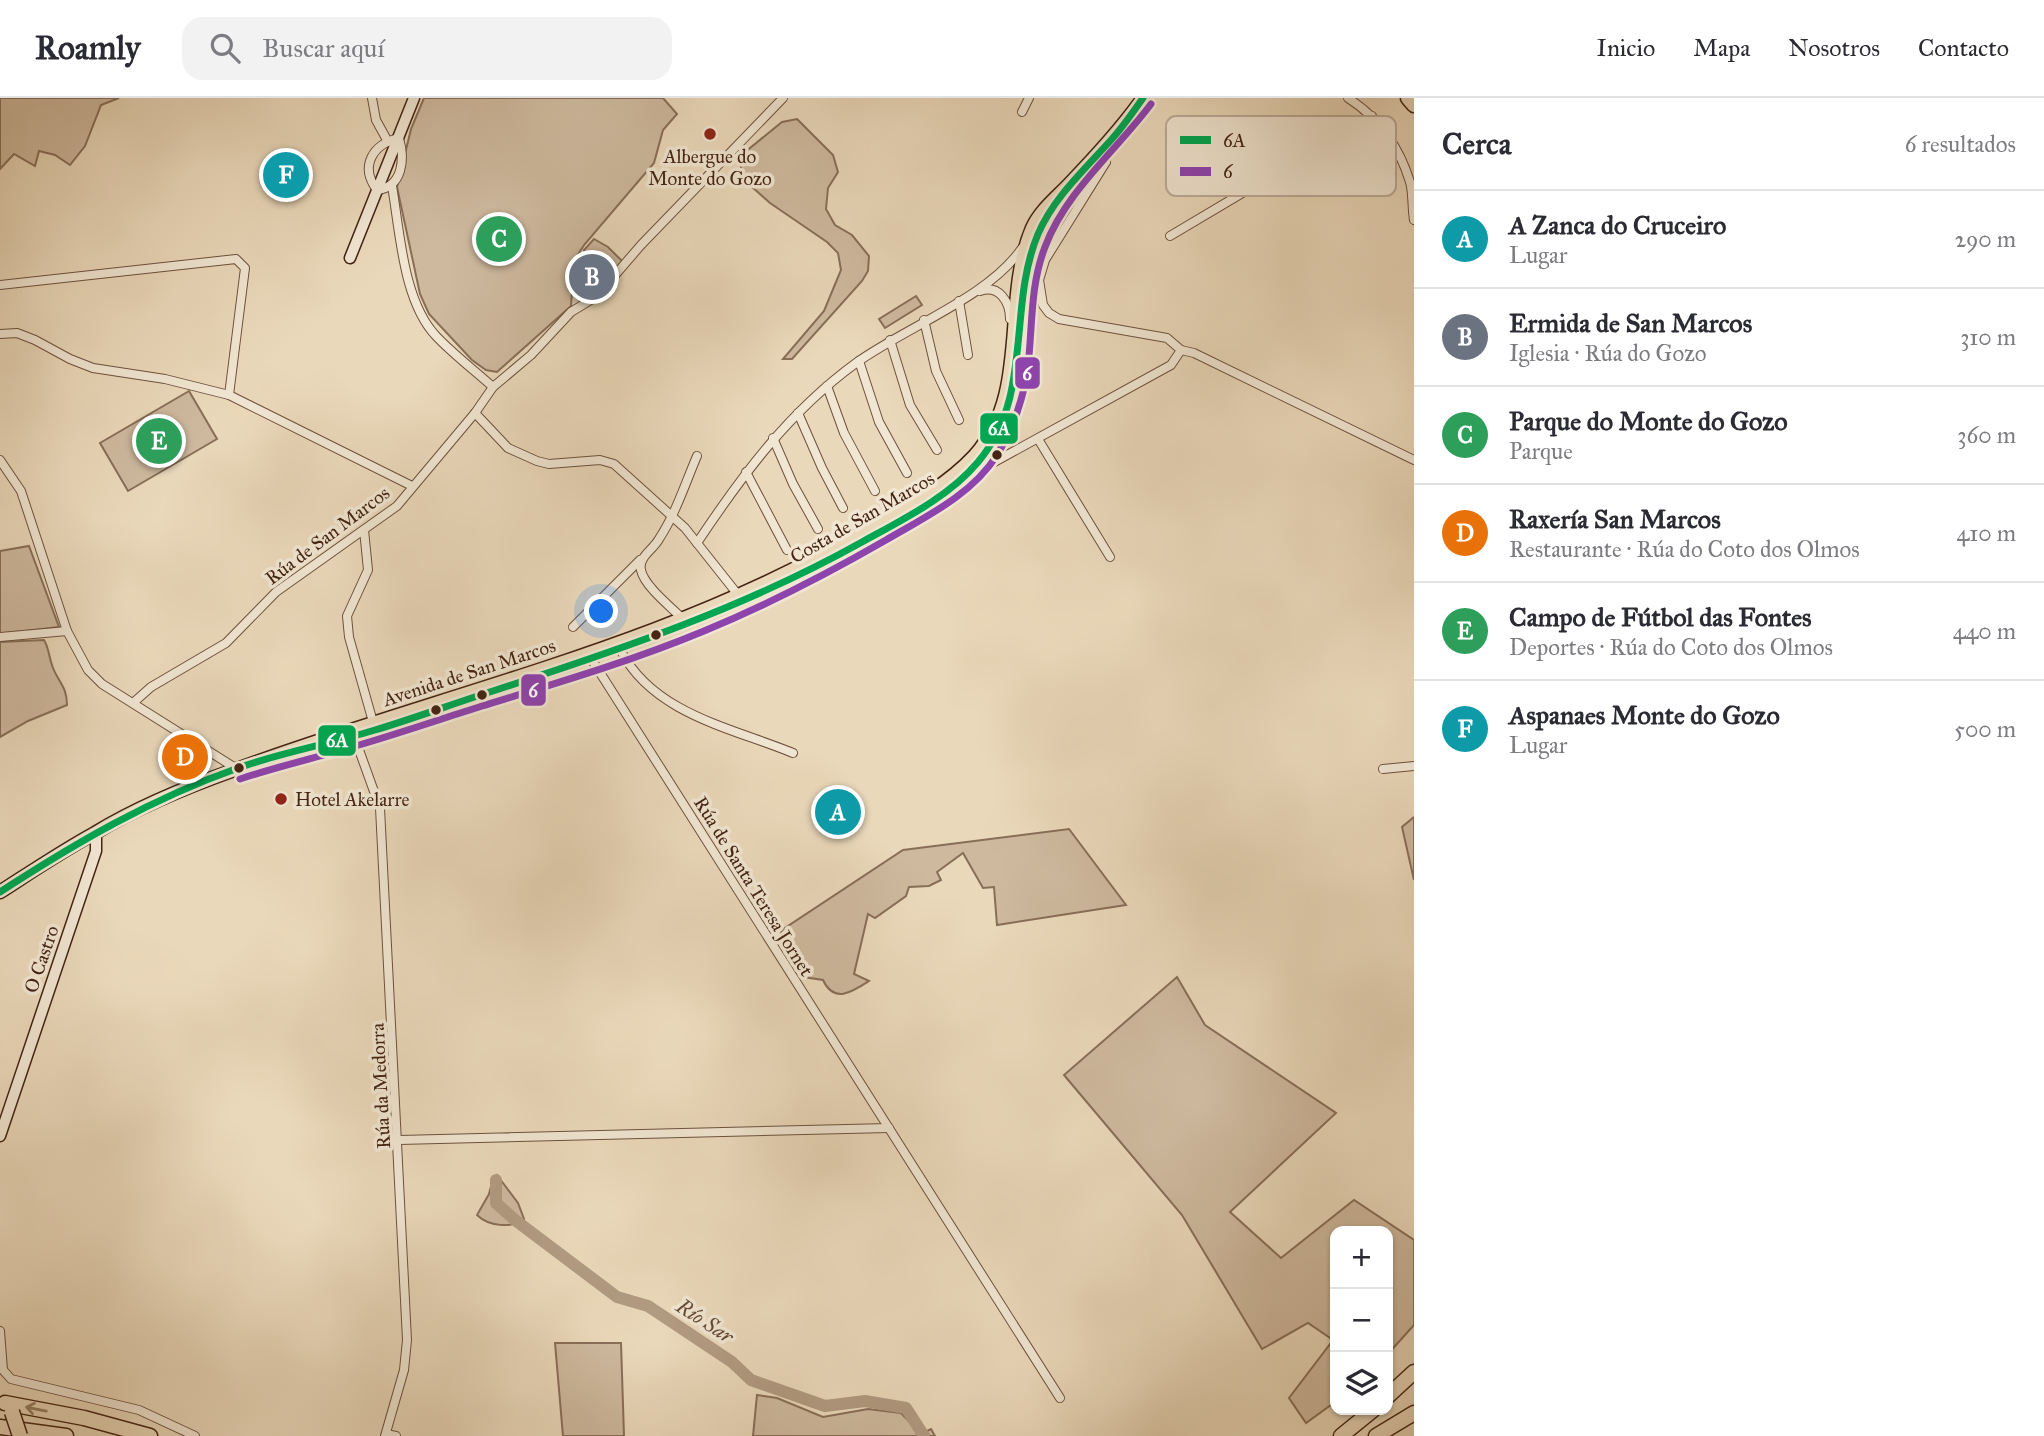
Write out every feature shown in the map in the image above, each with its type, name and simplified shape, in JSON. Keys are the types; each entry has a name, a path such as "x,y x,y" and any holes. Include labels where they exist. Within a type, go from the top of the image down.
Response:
{"highway":[{"path":"1408,98 1414,105"},
{"path":"1393,1391 1414,1372"},
{"path":"6,1405 20,1436"},
{"path":"6,1405 84,1418 150,1436"},
{"path":"1376,1436 1414,1413"},
{"path":"1341,1436 1367,1415"},
{"path":"0,1427 66,1436"}],"main road":[{"name":"Costa de San Marcos","path":"733,595 760,587 948,485 978,451 988,436 1004,398 1013,353 1017,280 1029,236 1038,218 1093,164 1143,98"},
{"name":"Costa de San Marcos","path":"689,623 786,583 853,547 983,459 1005,420 1015,391 1025,281 1030,256 1041,228 1061,193"},
{"path":"983,459 988,436"},
{"path":"733,595 746,597 786,583"},
{"path":"689,623 737,602 733,595"},
{"name":"Avenida de San Marcos","path":"0,892 96,832 181,791 237,769 336,734 642,635 689,623"},
{"name":"Avenida de San Marcos","path":"266,759 354,736 621,651 689,623"},
{"path":"516,677 540,673 586,659 592,660 598,655 630,644 642,635"},
{"path":"336,734 349,733 354,736 373,722"}],"street":[{"path":"372,98 376,120 393,139 401,162 399,175 392,186 409,286 416,306 435,336 493,387"},
{"path":"350,258 377,190 393,139 414,98"},
{"name":"Rúa de San Marcos","path":"133,703 148,690 226,643 276,592 397,506 475,413 493,387 531,355 571,313 597,296 641,245 782,98"},
{"path":"1022,112 1029,98"},
{"path":"1348,98 1372,116"},
{"path":"377,190 370,176 369,161 373,152 393,139"},
{"path":"1107,144 1106,162 1093,179 1041,271 1038,286 1046,310 1065,321 1167,338 1181,350 1206,359 1414,460"},
{"path":"1396,150 1413,187 1414,220"},
{"path":"1093,179 1093,164 1106,162"},
{"path":"377,190 392,186"},
{"path":"1170,236 1237,196"},
{"path":"697,543 746,472 798,412 859,361 890,340 968,296 1005,269 1029,236"},
{"path":"0,285 236,258 245,268 229,395"},
{"path":"968,296 990,289 1004,297 1010,315 1009,332 1013,353"},
{"path":"959,301 968,355"},
{"path":"924,320 936,371 959,420"},
{"path":"0,334 17,333 93,368 165,379 229,395 412,486"},
{"path":"890,340 907,397 919,423 937,450"},
{"path":"983,459 1000,459 1038,439 1171,365 1181,350"},
{"path":"859,361 879,422 907,473"},
{"path":"827,386 844,432 875,491"},
{"path":"798,412 843,508"},
{"path":"475,413 509,448 537,461 550,464 600,460 614,464 697,543 733,595"},
{"path":"773,438 793,484 818,530"},
{"path":"1038,439 1110,557"},
{"path":"573,627 655,545 672,518 697,456"},
{"path":"0,460 21,491 67,631 93,676 237,769"},
{"path":"746,472 787,550"},
{"path":"364,530 368,570 347,616 349,637 373,722"},
{"path":"642,558 640,566 643,578 689,623"},
{"path":"0,637 67,631"},
{"path":"621,651 629,666 645,684 671,703 700,719 793,753"},
{"name":"Rúa de Santa Teresa Jornet","path":"592,660 1060,1398"},
{"name":"Rúa da Medorra","path":"354,736 380,808 399,1140 407,1340 404,1370 386,1435"},
{"path":"1383,769 1414,766"},
{"name":"O Castro","path":"0,1136 96,851 96,832"},
{"path":"399,1140 889,1128"},
{"path":"0,1331 3,1370 11,1380 139,1410 195,1436"},
{"path":"386,1435 397,1436"}],"shaded area":[{"path":"0,98 119,98 101,105 85,146 70,165 55,155 39,151 35,166 14,154 0,169"},
{"path":"424,98 663,98 677,114 663,130 654,163 584,245 574,261 571,306 497,372 486,370 472,360 429,314 420,294 397,187 411,129"},
{"path":"797,119 833,155 838,172 828,188 826,209 835,225 852,235 869,256 868,271 862,281 792,359 783,359 824,311 841,270 838,253 827,242 770,203 743,179 739,157 782,122"},
{"path":"594,239 608,247 624,263 587,299 579,298 576,295 581,264 585,261 584,250"},
{"path":"916,296 922,305 885,328 879,319"},
{"path":"189,391 217,439 128,491 100,443"},
{"path":"29,546 59,627 0,634 0,551"},
{"path":"44,640 53,668 64,689 67,705 28,721 0,737 0,642"},
{"path":"1414,817 1414,880 1402,827"},
{"path":"1069,829 1126,905 997,925 994,887 983,888 963,853 937,872 941,880 929,886 909,887 906,896 875,918 868,914 854,974 869,981 850,992 838,994 832,992 823,980 803,977 780,937 782,930 903,850"},
{"path":"1177,977 1205,1025 1336,1113 1230,1212 1281,1258 1354,1200 1393,1226 1330,1226 1330,1338 1308,1323 1262,1349 1182,1215 1064,1075"},
{"path":"497,1175 518,1203 524,1219 519,1222 500,1225 487,1222 477,1215 489,1194 493,1178"},
{"path":"1393,1226 1414,1240 1414,1325 1393,1348"},
{"path":"555,1343 621,1343 624,1436 563,1436"},
{"path":"1330,1344 1330,1406 1306,1423 1289,1398"},
{"path":"757,1395 777,1398 823,1417 868,1409 901,1413 921,1434 931,1429 935,1436 753,1436"}],"waterway":[{"name":"Río Sar","path":"496,1180 496,1203 515,1220 617,1297 648,1306 732,1362 751,1380 825,1406 865,1401 906,1408 924,1436"}],"transit line":[{"name":"6A","path":"0,892 115,823 175,793 255,762 405,721 683,625 774,587 893,525 939,497 978,462 995,436 1007,409 1023,292 1038,234 1061,196 1115,135 1143,98"},
{"name":"6","path":"240,779 390,736 677,642 751,611 819,577 947,504 987,469 1016,416 1027,374 1036,278 1054,227 1093,172 1151,104"}],"place":[{"name":"Albergue do Monte do Gozo","path":"710,134"},
{"name":"Aspanaes Monte do Gozo","path":"286,175"},
{"name":"Parque do Monte do Gozo","path":"499,239"},
{"name":"Ermida de San Marcos","path":"592,277"},
{"name":"Campo de Fútbol das Fontes","path":"159,441"},
{"name":"Raxería San Marcos","path":"185,757"},
{"name":"Hotel Akelarre","path":"281,799"},
{"name":"A Zanca do Cruceiro","path":"838,812"}]}
